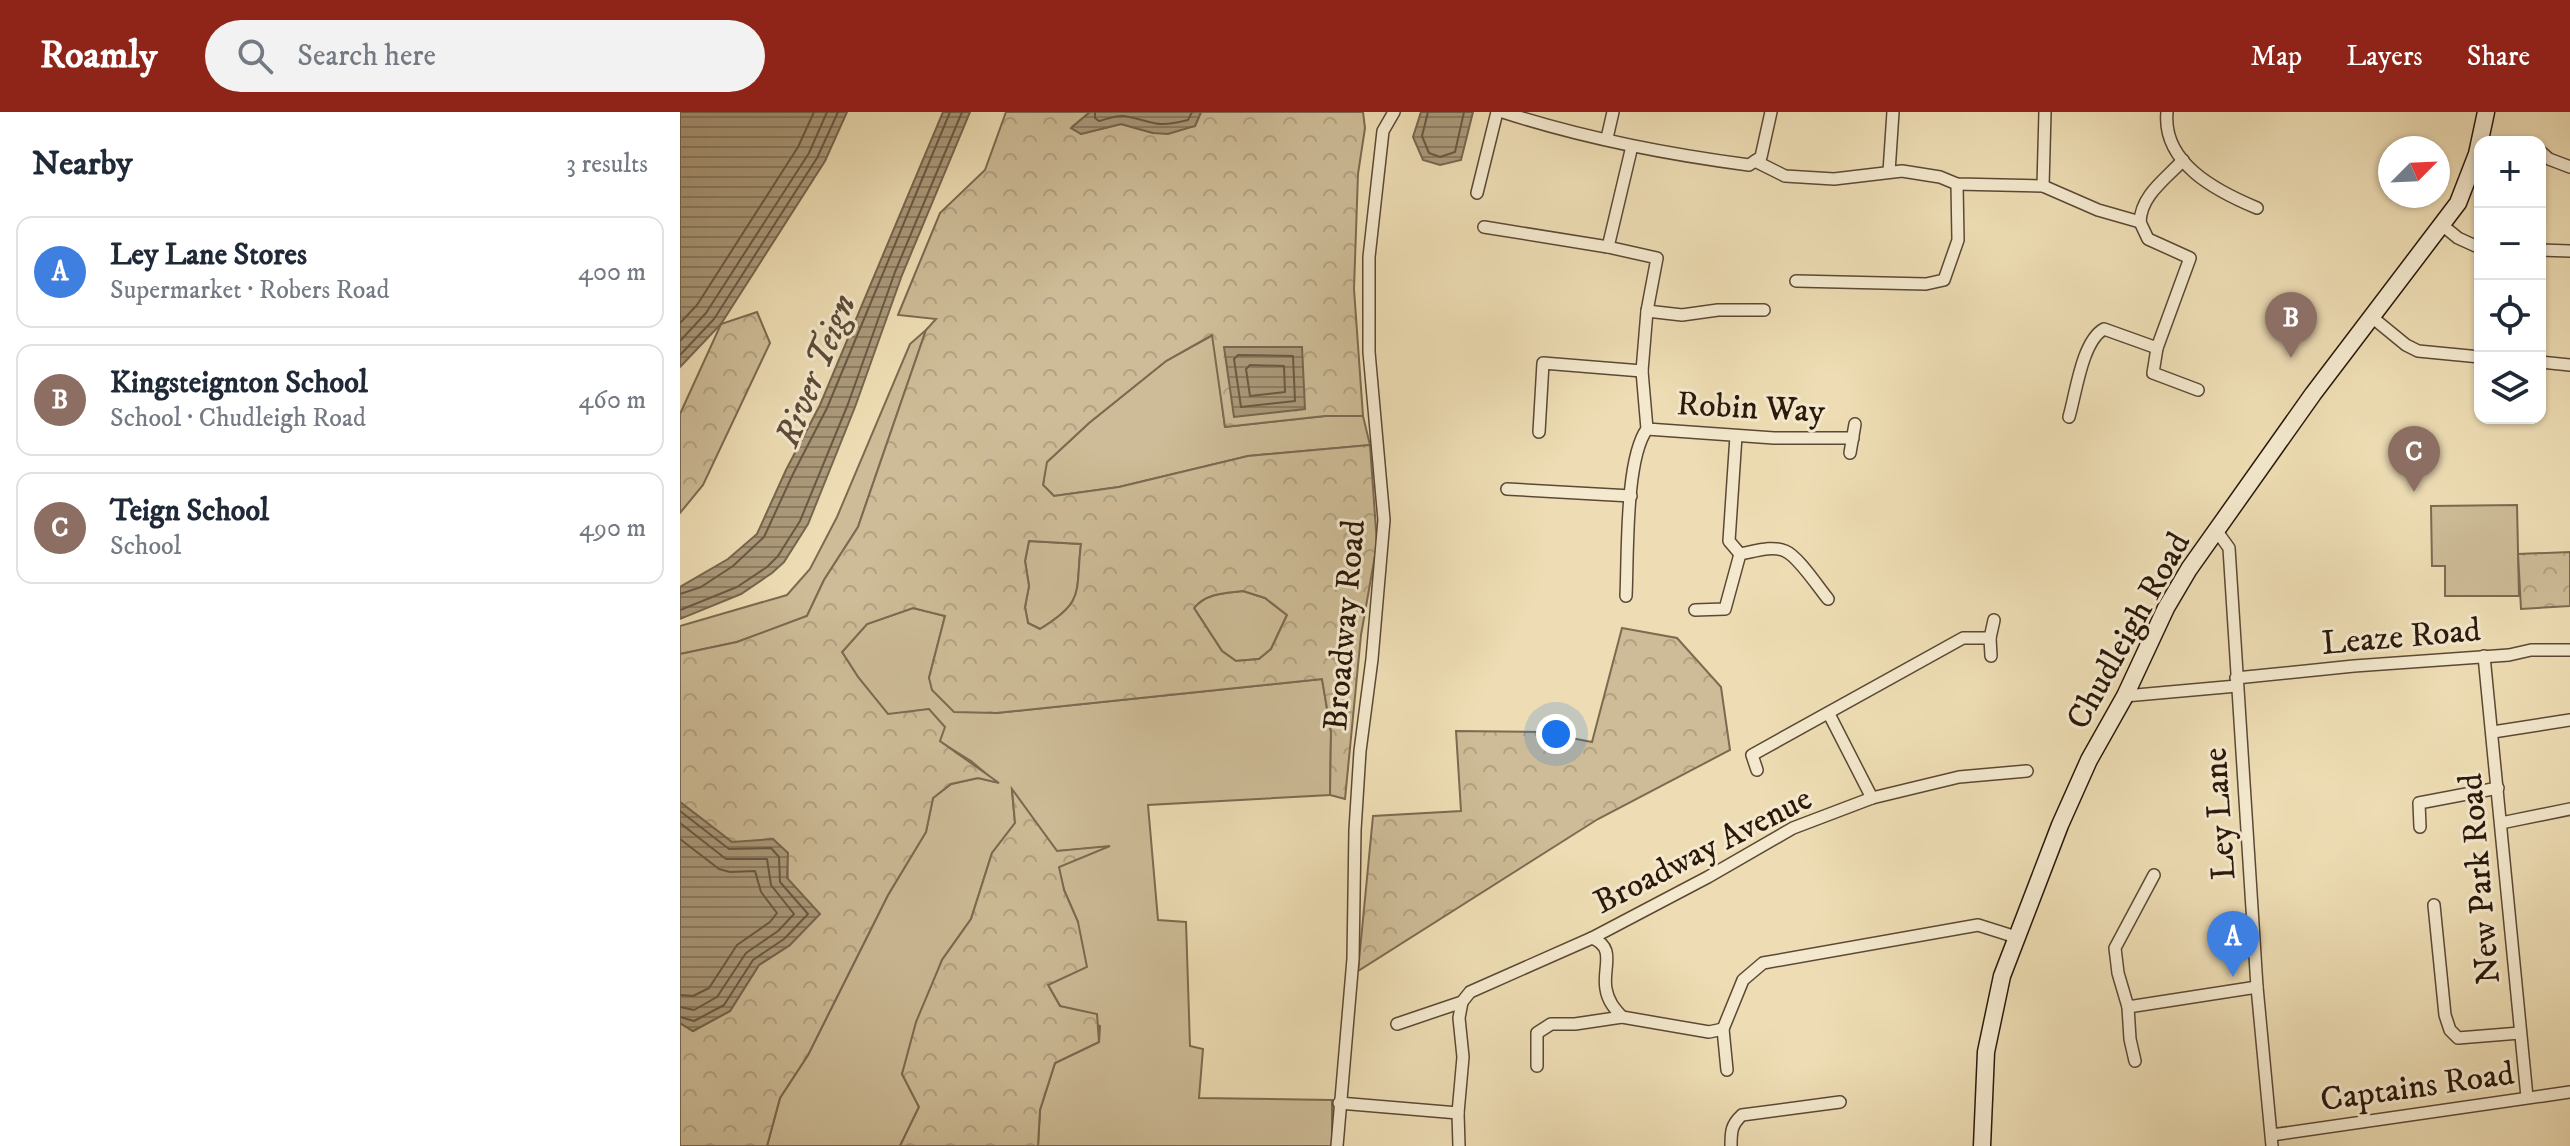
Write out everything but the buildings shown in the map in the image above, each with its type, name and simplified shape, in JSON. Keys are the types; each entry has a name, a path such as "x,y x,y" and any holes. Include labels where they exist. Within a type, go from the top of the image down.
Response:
{"main road":[{"name":"Chudleigh Road","path":"1982,1146 1986,1052 2002,976 2065,812 2089,760 2125,696 2166,608 2216,530 2313,394 2458,203 2477,154 2486,112"}],"street":[{"name":"Broadway Road","path":"1337,1146 1353,959 1360,751 1372,659 1384,520 1369,352 1369,257 1383,131 1394,112"},
{"path":"1477,193 1497,112"},
{"path":"1503,112 1569,133 1749,165 1761,157 1771,112"},
{"path":"1607,138 1613,112"},
{"path":"1889,172 1893,112"},
{"path":"2043,186 2045,112"},
{"path":"2167,112 2165,129 2193,173 2229,197 2257,208"},
{"path":"1608,247 1632,146"},
{"path":"2546,156 2570,167"},
{"path":"2183,160 2156,186 2141,211 2140,222 2148,239 2190,258 2157,348 2153,373 2198,390"},
{"path":"1755,161 1785,176 1834,179 1889,172 1922,174 1957,184 2043,186 2098,210 2140,222"},
{"path":"1796,281 1926,284 1944,280 1958,240 1957,184"},
{"path":"2442,225 2458,238 2474,245"},
{"name":"Robin Way","path":"1484,227 1657,258 1647,311 1642,371 1647,429 1638,441 1631,496"},
{"path":"2546,250 2570,251"},
{"path":"1647,311 1682,315 1718,310 1764,310"},
{"path":"2373,318 2418,351 2474,356"},
{"path":"2069,417 2088,346 2097,333 2104,329 2157,348"},
{"path":"1539,432 1543,363 1642,371"},
{"path":"2546,363 2570,365"},
{"path":"1850,453 1855,424"},
{"name":"Robin Way","path":"1647,429 1736,436 1853,438"},
{"path":"1736,436 1729,541 1740,554"},
{"path":"1507,489 1631,496 1626,596"},
{"name":"Ley Lane","path":"2216,530 2229,548 2257,987 2272,1141"},
{"path":"1740,554 1763,550 1785,551 1828,599"},
{"path":"1695,610 1725,609 1740,554"},
{"path":"1991,656 1990,638 1994,620"},
{"path":"1757,770 1752,755 1963,638 1990,638"},
{"name":"Leaze Road","path":"2125,696 2509,655 2531,650 2570,650"},
{"name":"New Park Road","path":"2484,656 2527,1097"},
{"path":"1829,714 1872,798"},
{"path":"2493,732 2570,720"},
{"name":"Broadway Avenue","path":"1397,1024 1462,1002 1470,992 1592,938 1793,828 1872,798 1959,777 2027,771"},
{"path":"2420,827 2419,803 2498,788"},
{"path":"2501,823 2570,809"},
{"path":"2135,1061 2128,1007 2118,973 2115,948 2154,875"},
{"path":"2434,905 2445,1015 2450,1030 2458,1038 2520,1033"},
{"path":"1727,1070 1723,1029 1743,980 1763,963 1978,925 2016,937"},
{"path":"1592,938 1600,941 1608,954 1606,991 1611,1004 1622,1017"},
{"path":"2128,1007 2257,987"},
{"path":"1459,1146 1458,1113 1463,1057 1459,1018 1462,1002"},
{"path":"1537,1066 1537,1033 1551,1024 1622,1017 1709,1032 1723,1029"},
{"name":"Captains Road","path":"2272,1141 2570,1092"},
{"path":"1731,1146 1731,1130 1742,1115 1840,1102"},
{"path":"1339,1103 1458,1113"}],"green space":[{"path":"1006,112 1090,112 1072,127 1081,134 1121,124 1153,133 1195,126 1201,112 1363,112 1365,128 1358,174 1354,289 1363,416 1325,416 1225,427 1212,335 1166,361 1089,423 1047,462 1043,485 1054,496 1119,487 1248,456 1370,445 1377,544 1361,635 1345,799 1330,795 1331,732 1322,679 996,713 954,712 932,690 929,678 945,616 913,608 867,624 842,652 888,714 929,709 945,727 940,741 999,783 978,778 951,784 933,798 926,832 888,895 808,1055 780,1098 767,1146 680,1146 680,1023 693,1031 730,1011 759,965 790,945 787,853 732,842 680,802 680,654 737,642 807,616 824,580 858,527 926,330 936,319 898,315 940,213 985,170","holes":["1029,541 1081,544 1078,585 1072,603 1040,629 1028,623 1025,607 1029,586 1025,561","1243,591 1265,598 1287,615 1271,649 1259,659 1236,661 1222,651 1194,608 1210,597"]},
{"path":"757,312 770,343 703,485 680,513 680,414 721,324"},
{"path":"926,330 858,527 824,580 807,616 737,642 680,654 680,626 787,595 810,569 837,517 910,344"},
{"path":"1213,335 1225,427 1325,416 1363,416 1370,445 1248,456 1119,487 1054,496 1043,485 1046,463 1089,423 1166,361"},
{"path":"2517,505 2519,596 2445,596 2445,566 2432,566 2431,506"},
{"path":"1029,541 1081,544 1078,585 1072,603 1040,629 1028,623 1025,607 1029,586 1025,561"},
{"path":"2570,552 2570,606 2521,609 2518,554"},
{"path":"1243,591 1265,598 1287,615 1271,649 1259,659 1236,661 1222,651 1194,608 1210,597"},
{"path":"913,608 945,616 929,678 996,713 1322,679 1331,732 1330,795 1148,805 1158,920 1186,922 1190,1046 1203,1049 1199,1098 1332,1100 1332,1146 1038,1146 1040,1110 1055,1063 1099,1042 1100,1026 1060,1006 1048,985 1078,922 1058,867 1106,847 1057,851 1012,791 1015,823 992,853 971,919 942,960 902,1074 919,1107 900,1146 767,1146 780,1098 808,1055 888,895 926,832 933,798 951,784 978,778 996,782 971,761 939,741 929,709 888,715 842,652 867,624"},
{"path":"1622,628 1677,638 1721,687 1730,750 1598,819 1358,971 1373,816 1461,811 1456,731 1540,732 1592,742"},
{"path":"1012,789 1057,851 1110,846 1059,867 1064,890 1078,922 1087,967 1048,985 1060,1006 1097,1014 1099,1042 1055,1063 1040,1110 1038,1146 900,1146 919,1107 902,1074 916,1022 942,960 971,919 992,853 1015,823"}],"water":[{"path":"680,112 847,112 825,161 721,324 680,367"},
{"name":"River Teign","path":"943,112 970,112 902,275 855,407 808,524 784,562 772,573 741,594 680,619 680,587 728,559 757,534 820,405"},
{"path":"1090,112 1201,112 1195,126 1168,134 1121,124 1081,134 1071,128"},
{"path":"1421,112 1473,112 1461,160 1440,165 1423,160 1413,137"},
{"path":"1224,347 1302,347 1305,409 1234,417"},
{"path":"680,802 732,842 773,839 788,853 787,878 820,914 790,945 759,965 730,1011 693,1031 680,1023"}],"place":[{"name":"Kingsteignton School","path":"2291,358"},
{"name":"Teign School","path":"2414,492"},
{"name":"Ley Lane Stores","path":"2233,977"}]}
